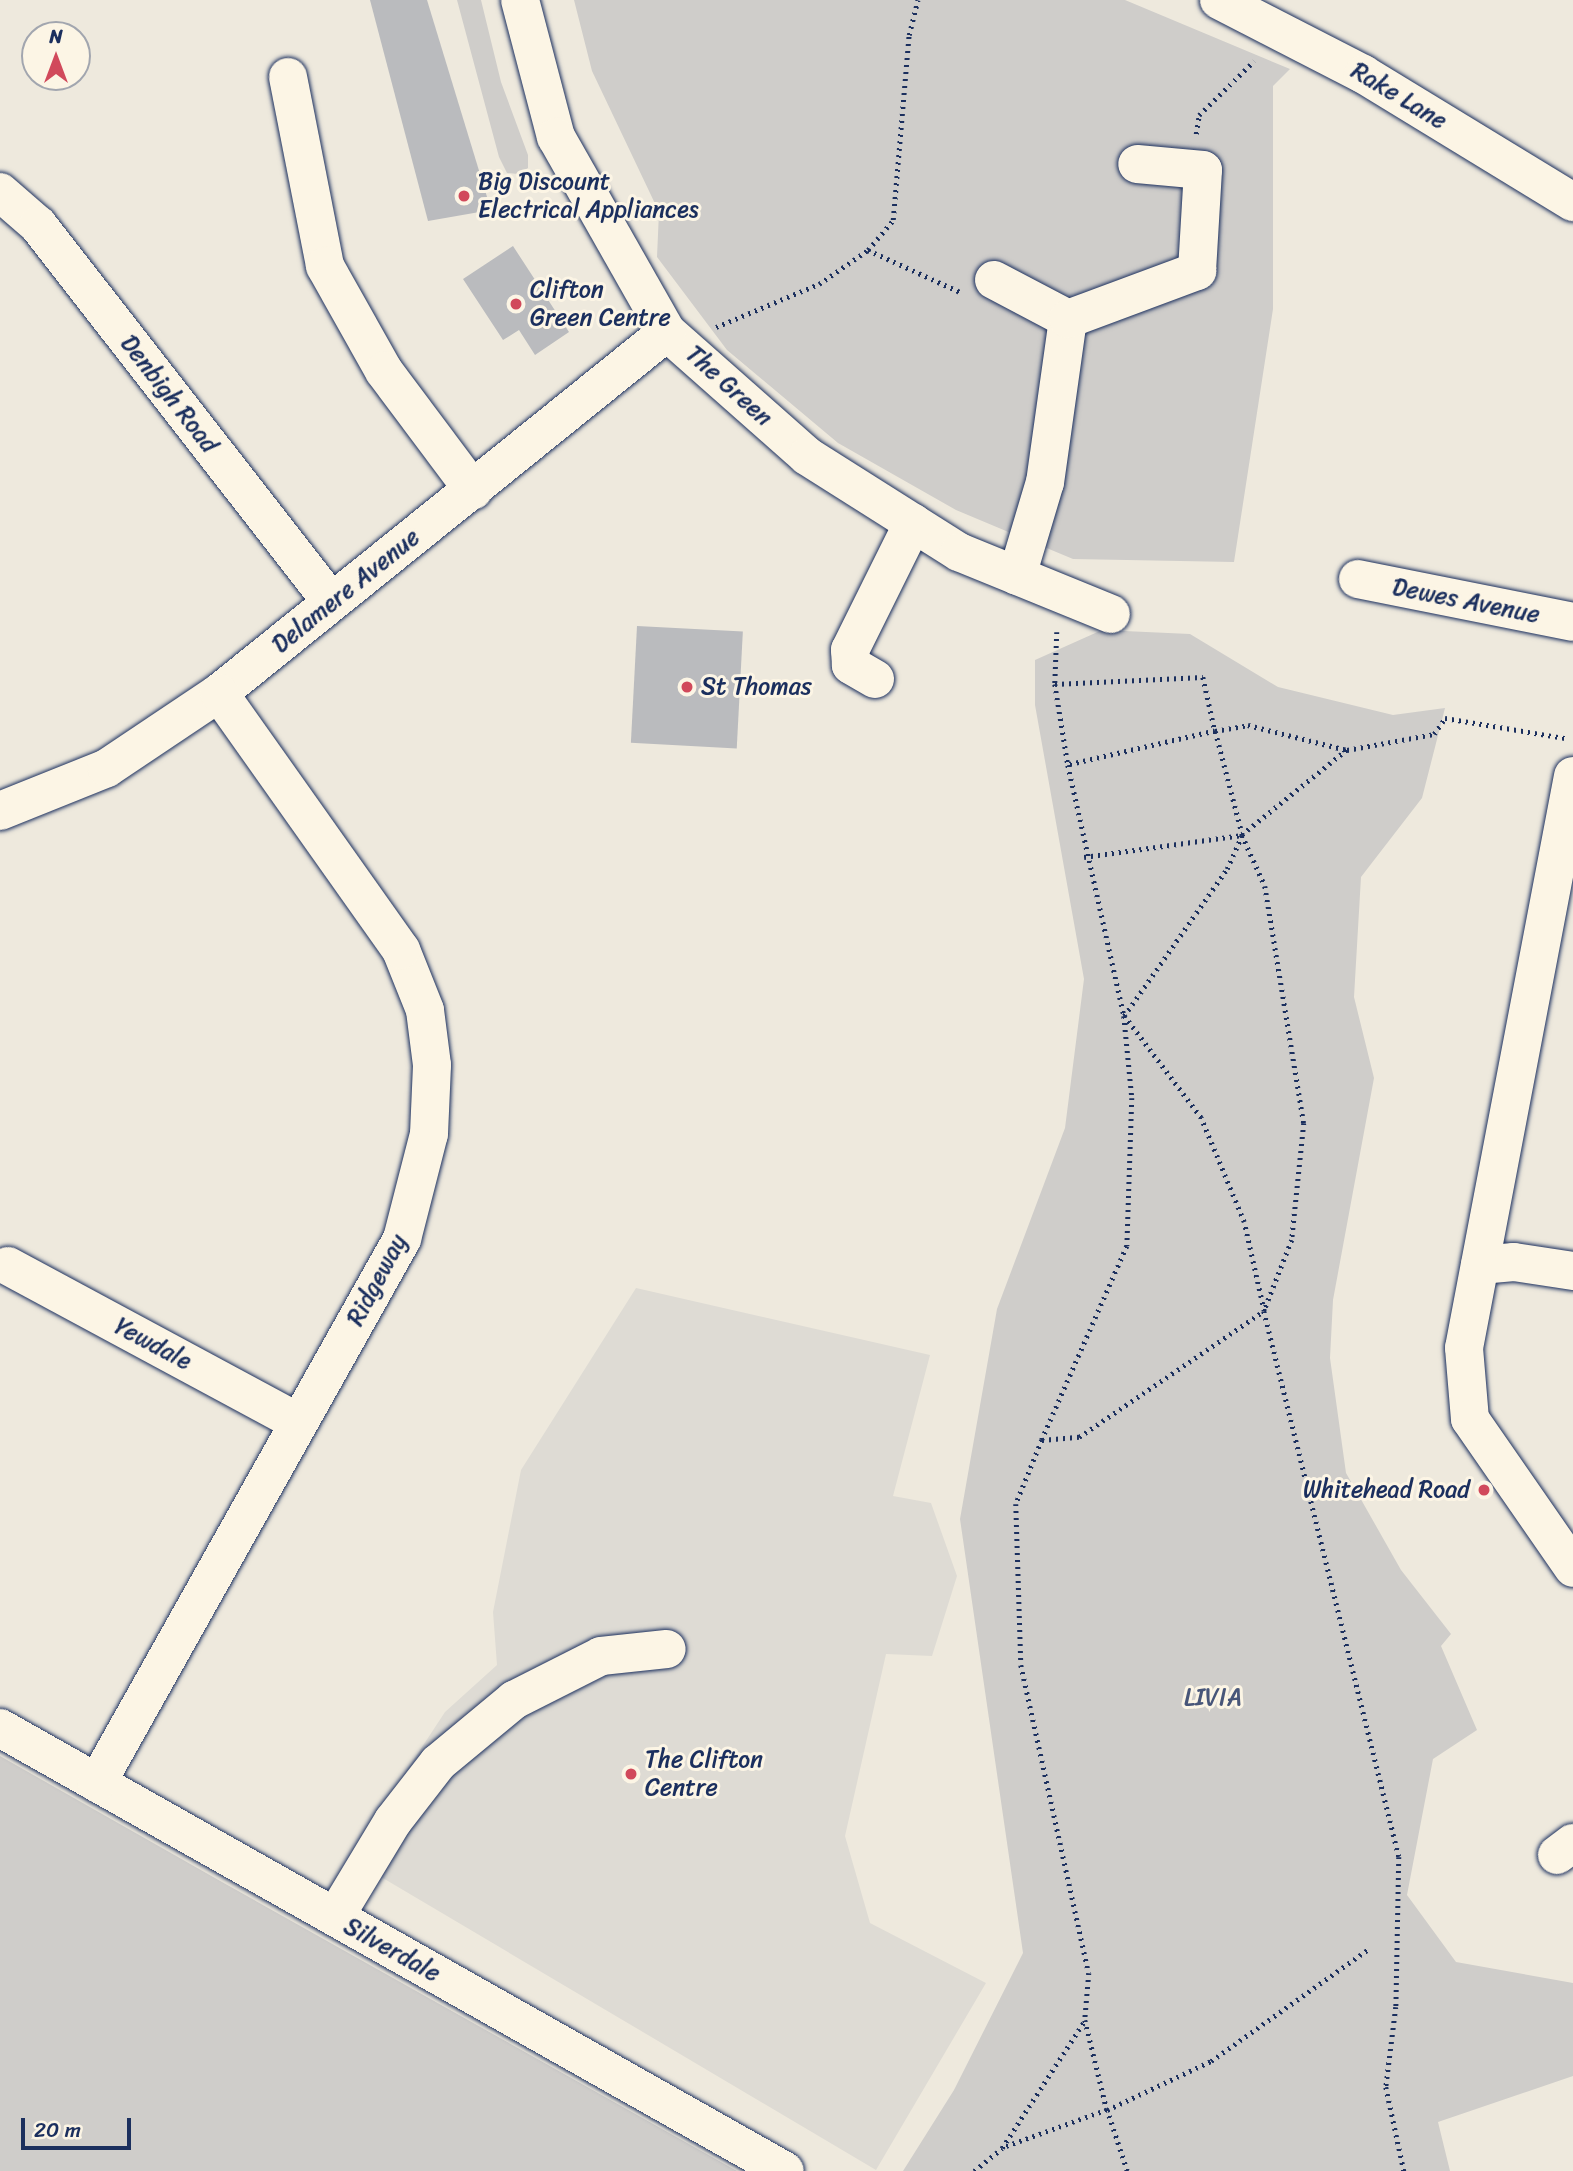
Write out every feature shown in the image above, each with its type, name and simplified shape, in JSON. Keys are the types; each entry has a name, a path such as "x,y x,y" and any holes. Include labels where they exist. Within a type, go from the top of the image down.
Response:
{"street":[{"name":"The Green","path":"520,0 556,137 667,332 807,456 959,552 1111,614"},
{"name":"Rake Lane","path":"1219,0 1285,32 1573,202"},
{"path":"288,77 325,266 384,371 472,490"},
{"path":"994,281 1068,319 1196,271 1203,170 1137,164"},
{"name":"Denbigh Road","path":"0,192 38,225 331,602"},
{"path":"1017,576 1045,482 1068,319"},
{"name":"Delamere Avenue","path":"0,811 107,768 219,693 667,332"},
{"path":"875,679 851,665 850,650 913,523"},
{"name":"Dewes Avenue","path":"1358,579 1573,622"},
{"name":"Ridgeway","path":"97,1783 402,1239 429,1134 432,1065 425,1010 401,950 219,693"},
{"path":"1572,787 1464,1348 1470,1419 1573,1568"},
{"path":"1480,1265 1514,1262 1573,1271"},
{"name":"Yewdale","path":"8,1266 298,1422"},
{"path":"335,1917 393,1821 438,1763 514,1700 601,1656 667,1649"},
{"name":"Silverdale","path":"0,1728 785,2171"}],"path":[{"path":"667,332 744,319 819,284 869,250 894,220 909,35 918,0"},
{"path":"1191,169 1199,115 1285,32"},
{"path":"869,250 964,295 994,281"},
{"path":"1059,593 1055,684 1084,857 1124,1016 1132,1098 1127,1246 1016,1504 1021,1665 1089,1973 1086,2020 1107,2110 1127,2171"},
{"path":"1042,1440 1079,1437 1264,1311 1292,1240 1304,1123 1265,886 1241,835 1203,677 1055,684"},
{"path":"1068,765 1248,725 1347,750 1434,734 1445,718 1573,739"},
{"path":"1124,1016 1227,869 1241,835 1347,750"},
{"path":"1084,857 1241,835"},
{"path":"1124,1016 1201,1118 1244,1222 1399,1857 1396,2007 1386,2087 1404,2171"},
{"path":"1002,2148 1107,2110 1211,2061 1370,1948"},
{"path":"974,2171 1002,2148 1086,2020"}],"shaded area":[{"name":"The Clifton Centre","path":"636,1288 930,1355 893,1496 931,1503 957,1576 932,1656 886,1654 845,1836 870,1923 986,1983 876,2170 349,1858 445,1712 497,1665 493,1612 521,1470"}],"green space":[{"path":"457,0 481,0 501,82 528,155 528,168 518,174 507,173 499,157"},
{"path":"574,0 1125,0 1290,69 1273,86 1273,309 1234,562 1073,559 956,510 838,443 727,350 657,257 659,212 592,71"},
{"name":"LIVIA","path":"1102,630 1190,634 1278,687 1393,715 1445,708 1422,798 1361,877 1354,997 1374,1078 1333,1300 1330,1358 1346,1473 1401,1570 1451,1634 1441,1646 1477,1730 1433,1759 1407,1895 1456,1962 1573,1983 1573,2076 1438,2122 1450,2171 903,2171 954,2090 1023,1953 960,1519 997,1309 1065,1128 1084,979 1035,705 1035,660"},
{"path":"0,1756 222,1882 737,2171 0,2171"}],"building":[{"path":"370,0 427,0 491,210 428,221"},
{"name":"Clifton Green Centre","path":"513,246 569,332 535,355 519,330 503,340 463,279"},
{"name":"St Thomas","path":"637,626 743,632 737,748 631,743"}],"place":[{"name":"Big Discount Electrical Appliances","path":"464,196"},
{"name":"Clifton Green Centre","path":"516,304"},
{"name":"St Thomas","path":"687,687"},
{"name":"Whitehead Road","path":"1484,1490"},
{"name":"The Clifton Centre","path":"631,1774"}]}
